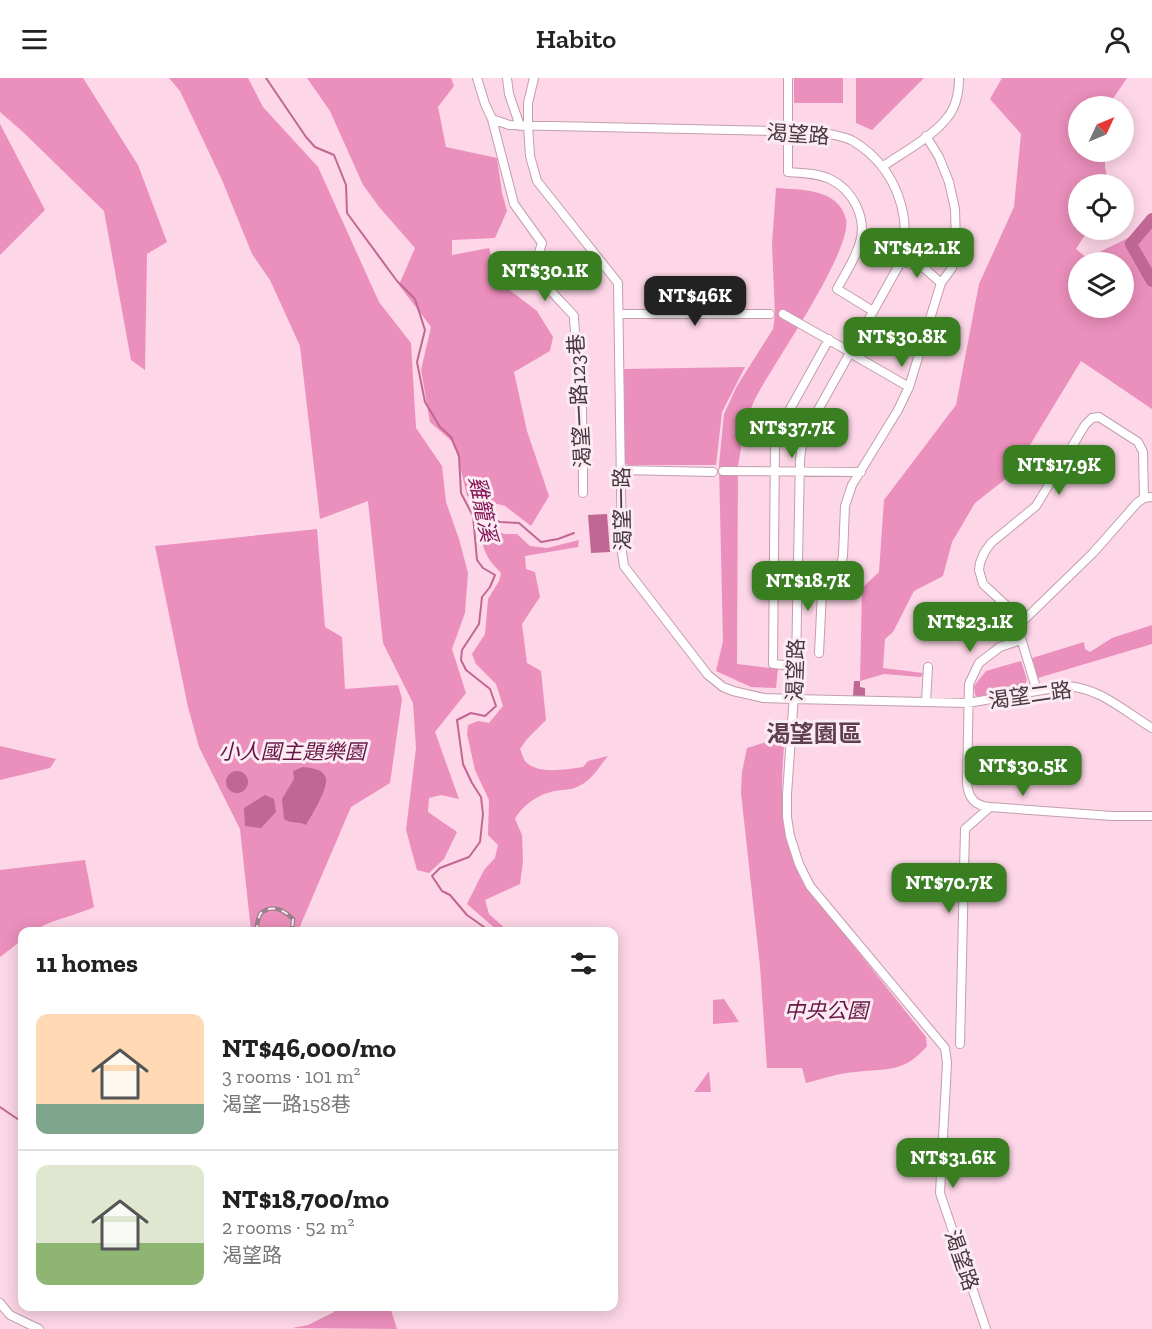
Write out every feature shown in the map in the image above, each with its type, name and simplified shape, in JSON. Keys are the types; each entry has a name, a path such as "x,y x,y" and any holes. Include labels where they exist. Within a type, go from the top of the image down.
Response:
{"street":[{"name":"渴望一路123巷","path":"477,78 492,119 514,204 542,243 537,268 542,279 574,316 583,411 583,493"},
{"path":"507,78 509,94 524,126"},
{"name":"渴望一路","path":"533,78 524,126 537,181 619,279 621,470 626,559 624,566 653,597 708,675 723,687 733,691 764,698 968,703"},
{"path":"788,78 788,172 813,174 831,179 848,194 859,211 863,228 860,243 837,289 873,311"},
{"path":"882,167 947,118 959,93 959,78"},
{"name":"渴望路","path":"492,119 509,125 524,126 822,132 851,140 872,156 882,167 899,195 906,229 904,250 900,261 803,437 800,472 796,666 787,794 790,836 799,864 810,886 945,1048 947,1063 940,1193 986,1329"},
{"path":"797,571 831,571 841,564 845,506 852,485 898,410 909,387 941,283 952,268 956,243 955,209 949,182 939,157 926,136"},
{"path":"900,261 924,268 941,283"},
{"path":"619,314 766,312"},
{"path":"783,314 909,387"},
{"path":"796,666 773,664 775,443 784,420 829,339"},
{"path":"1023,621 983,584 979,570 980,563 991,543 1036,506 1085,424 1092,418 1099,417 1138,442 1143,452 1148,498 1137,503 1093,553 1023,621 1020,627 1021,640 1037,691"},
{"path":"621,470 713,472"},
{"path":"723,471 861,472"},
{"path":"819,654 823,572"},
{"path":"1021,640 1000,647 979,663 969,684 968,792 977,804 990,807 1112,816 1152,816"},
{"path":"926,702 928,667"},
{"name":"渴望二路","path":"968,703 1065,686 1077,686 1096,692 1152,728"},
{"path":"960,1044 964,829 990,807"},
{"path":"0,1303 10,1315 39,1329"}],"green space":[{"path":"0,78 83,78 138,165 167,242 147,254 145,370 131,360 104,211 0,112"},
{"path":"169,78 248,78 263,107 318,167 379,302 411,343 416,428 442,466 446,502 468,573 465,613 452,649 466,693 435,732 459,799 441,795 429,798 428,812 457,832 444,859 429,873 417,870 406,830 416,748 413,703 383,643 368,501 320,519 300,346 270,280 252,254 222,180 180,91"},
{"path":"307,78 451,78 454,86 438,107 446,147 497,158 507,211 495,238 452,240 452,255 489,248 498,281 537,311 553,337 550,351 514,372 527,431 549,496 531,526 505,506 467,496 455,444 430,422 421,370 431,327 399,285 415,248 363,185 330,111"},
{"path":"794,78 843,78 843,103 794,103"},
{"path":"856,78 924,78 872,130 856,123"},
{"path":"1002,78 1127,78 1115,96 1068,96 1068,162 1105,162 1106,174 1068,174 1068,240 1082,240 1076,249 1080,252 1068,252 1068,318 1134,318 1134,252 1099,252 1124,240 1134,240 1134,234 1152,223 1152,409 1081,361 1013,473 975,503 952,542 943,576 914,591 893,632 885,639 883,668 923,673 921,677 884,674 860,681 862,588 879,572 884,500 956,405 979,284 1014,207 1021,134 990,99"},
{"path":"0,124 45,210 0,255"},
{"path":"776,188 807,191 827,196 842,209 846,219 845,235 825,281 755,399 746,423 738,466 737,664 778,669 776,688 751,687 716,671 723,641 719,465 724,414 737,386 773,329 775,315 772,244"},
{"path":"745,367 722,412 716,465 628,465 625,463 624,369"},
{"path":"482,525 504,534 517,534 530,546 547,548 579,540 578,547 525,556 526,569 535,572 540,597 522,624 527,663 541,671 546,720 520,749 526,762 538,769 546,770 583,767 588,761 608,756 584,783 572,789 540,796 525,806 515,819 522,835 523,861 520,884 485,900 489,914 504,927 493,927 467,904 484,870 495,858 498,845 488,835 489,800 475,770 467,734 468,725 478,721 489,723 503,706 496,684 476,664 472,654 485,634 488,599 501,573 485,552"},
{"name":"小人國主題樂園","path":"317,529 325,627 342,637 345,689 398,685 402,699 390,783 351,807 300,927 251,927 240,829 199,747 188,707 155,546"},
{"path":"1152,625 1152,644 1038,678 1032,658 1084,642 1085,649 1090,652 1112,638"},
{"path":"1021,661 1027,680 1024,686 978,697 975,695 974,686 986,671"},
{"name":"中央公園","path":"785,736 782,773 783,810 794,864 802,881 926,1037 927,1046 919,1055 895,1068 843,1074 806,1083 802,1068 767,1068 760,966 741,793 742,772 747,748"},
{"path":"0,746 56,759 50,768 0,780"},
{"path":"85,860 94,907 40,927 18,927 18,943 0,957 0,870"},
{"path":"724,999 739,1022 713,1024 713,1000"},
{"path":"709,1071 711,1092 694,1092"},
{"path":"391,1311 397,1329 292,1328 308,1325 334,1312"}],"shaded area":[{"path":"607,514 610,552 591,553 588,515"},
{"path":"854,681 860,681 860,687 865,688 865,697 853,696"},
{"path":"303,767 321,771 326,780 320,800 306,825 284,819 282,799 294,779 293,771"},
{"path":"237,771 245,774 248,782 245,790 237,793 229,790 226,782 229,774"},
{"path":"265,795 274,799 276,812 261,828 245,826 244,808"}],"waterway":[{"name":"雞籠溪","path":"266,78 306,137 315,147 334,155 346,185 347,213 397,281 415,299 425,330 417,362 425,402 440,427 451,437 459,456 461,493 473,516 477,560 483,568 495,575 490,587 482,597 479,624 462,650 461,660 466,670 490,689 496,706 485,716 471,713 457,720 463,764 481,797 483,814 480,842 469,857 440,868 432,876 442,891 450,895 467,915 484,927"},
{"path":"1152,219 1131,244 1152,281"},
{"path":"473,516 483,516 500,522 519,523 541,542 574,533"},
{"path":"0,1107 18,1119"}],"railway":[{"path":"257,927 260,914 268,909 281,910 293,919 292,927"}],"district":[{"name":"渴望園區","path":"814,733"}]}
